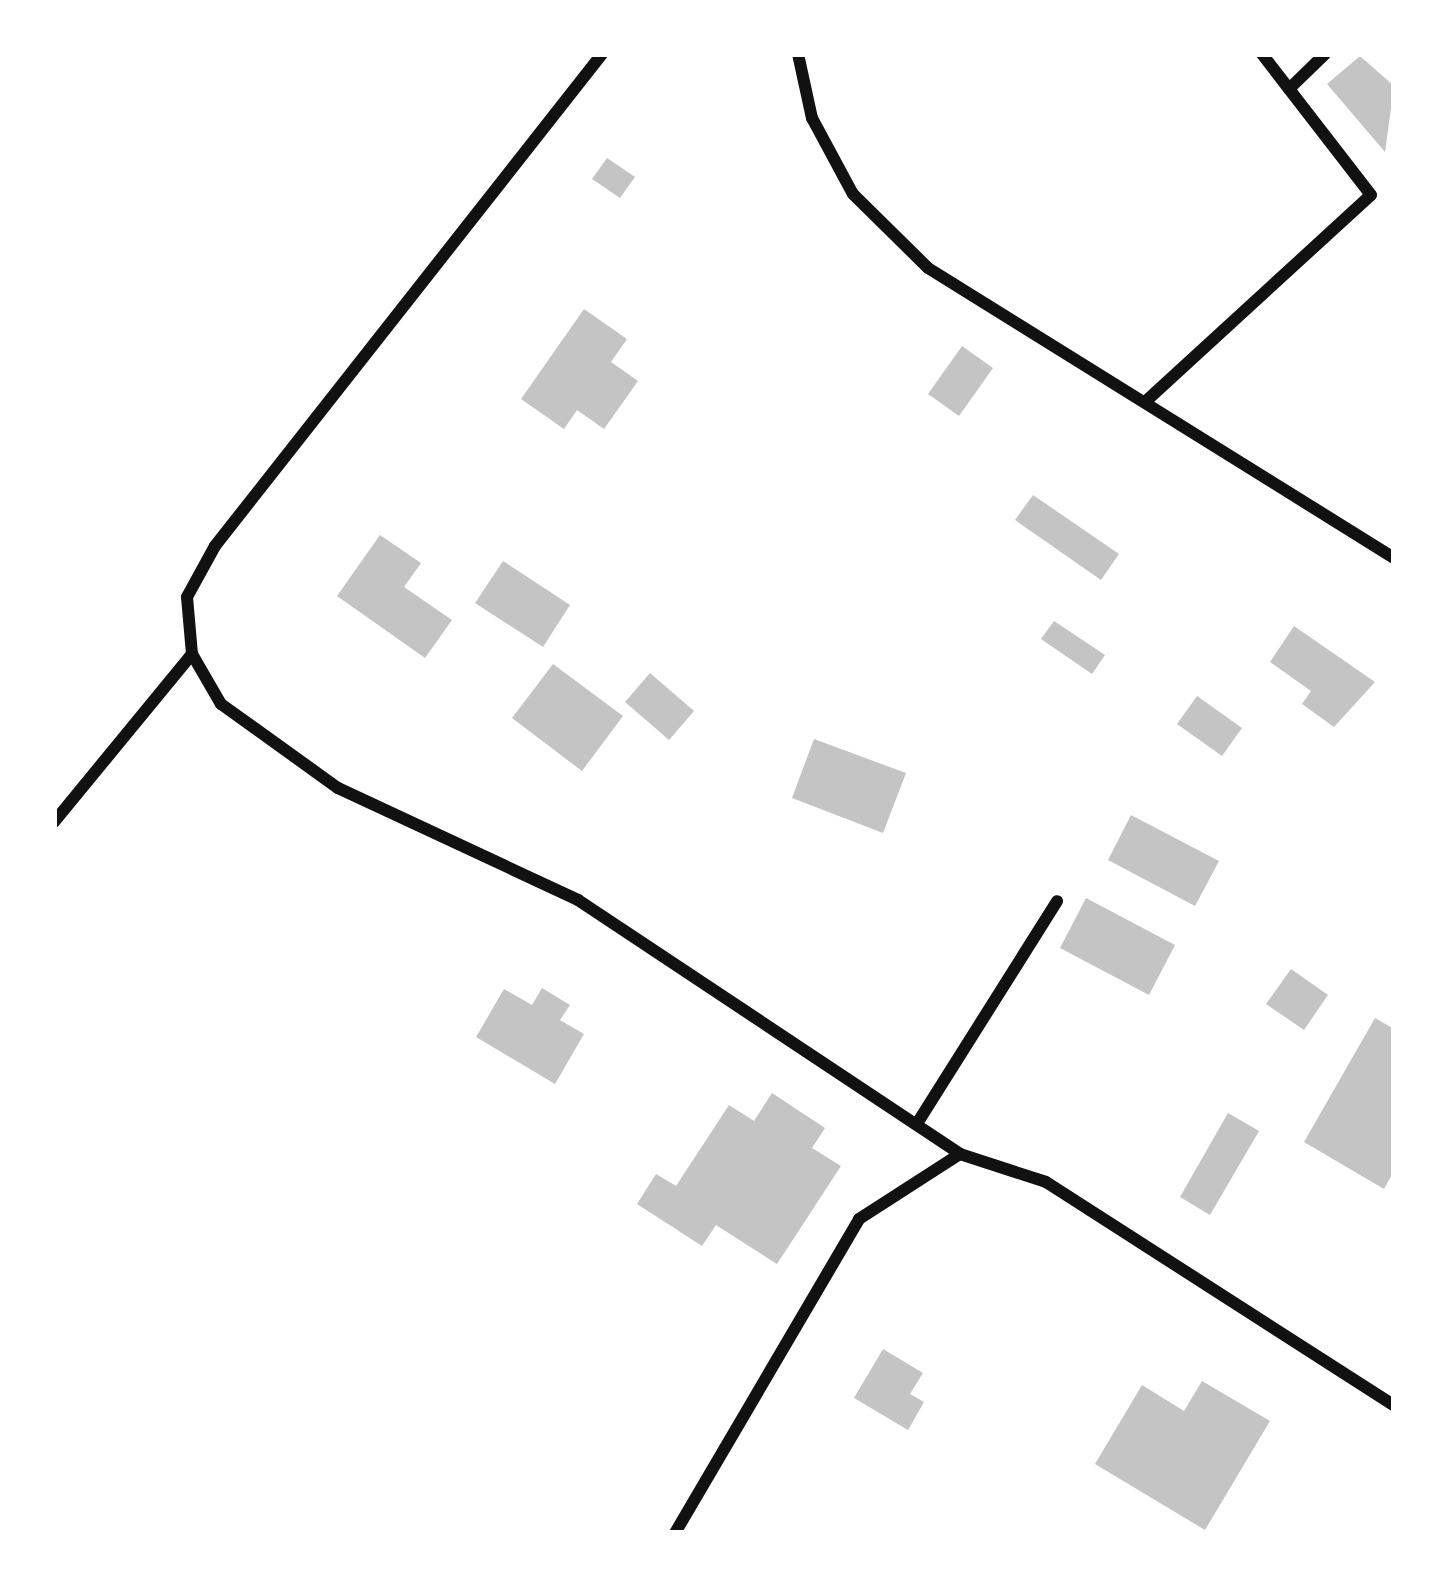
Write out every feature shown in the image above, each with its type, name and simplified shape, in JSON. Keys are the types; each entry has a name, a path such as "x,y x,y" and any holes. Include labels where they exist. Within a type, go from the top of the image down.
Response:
{"street":[{"path":"602,54 215,546 187,596 192,654 221,704 338,788 578,900 960,1154 1046,1182 1394,1405"},
{"path":"798,54 812,118 854,194 928,268 1394,558"},
{"path":"1144,402 1371,195 1262,54"},
{"path":"1289,89 1325,54"},
{"path":"54,822 192,654"},
{"path":"918,1122 1057,902"},
{"path":"675,1533 860,1219 960,1154"}],"building":[{"path":"1360,56 1394,86 1385,152 1327,84"},
{"path":"607,158 635,177 620,198 592,179"},
{"path":"584,309 627,339 611,362 638,381 604,429 577,410 564,429 521,399"},
{"path":"962,346 993,368 959,416 928,394"},
{"path":"1033,495 1119,554 1101,580 1015,520"},
{"path":"380,535 421,563 404,587 452,620 425,658 337,596"},
{"path":"503,561 570,605 543,647 475,603"},
{"path":"1054,621 1105,655 1092,674 1041,639"},
{"path":"1294,626 1375,682 1334,727 1302,704 1311,691 1270,662"},
{"path":"553,664 623,716 582,771 512,718"},
{"path":"650,673 694,711 669,740 625,702"},
{"path":"1197,696 1242,728 1222,756 1177,724"},
{"path":"814,739 906,773 883,833 792,798"},
{"path":"1131,815 1219,861 1195,906 1108,860"},
{"path":"1086,898 1175,945 1149,995 1060,948"},
{"path":"1291,969 1328,995 1304,1030 1266,1004"},
{"path":"542,988 570,1005 560,1020 584,1034 555,1084 476,1037 504,989 532,1005"},
{"path":"1375,1018 1394,1029 1394,1171 1384,1189 1304,1142"},
{"path":"772,1093 825,1128 812,1148 841,1166 777,1264 716,1225 702,1246 637,1204 656,1174 676,1186 729,1105 754,1121"},
{"path":"1228,1113 1259,1131 1210,1215 1180,1197"},
{"path":"883,1349 923,1373 910,1394 924,1402 908,1430 854,1398"},
{"path":"1202,1381 1270,1421 1205,1530 1095,1464 1142,1385 1184,1411"}]}
